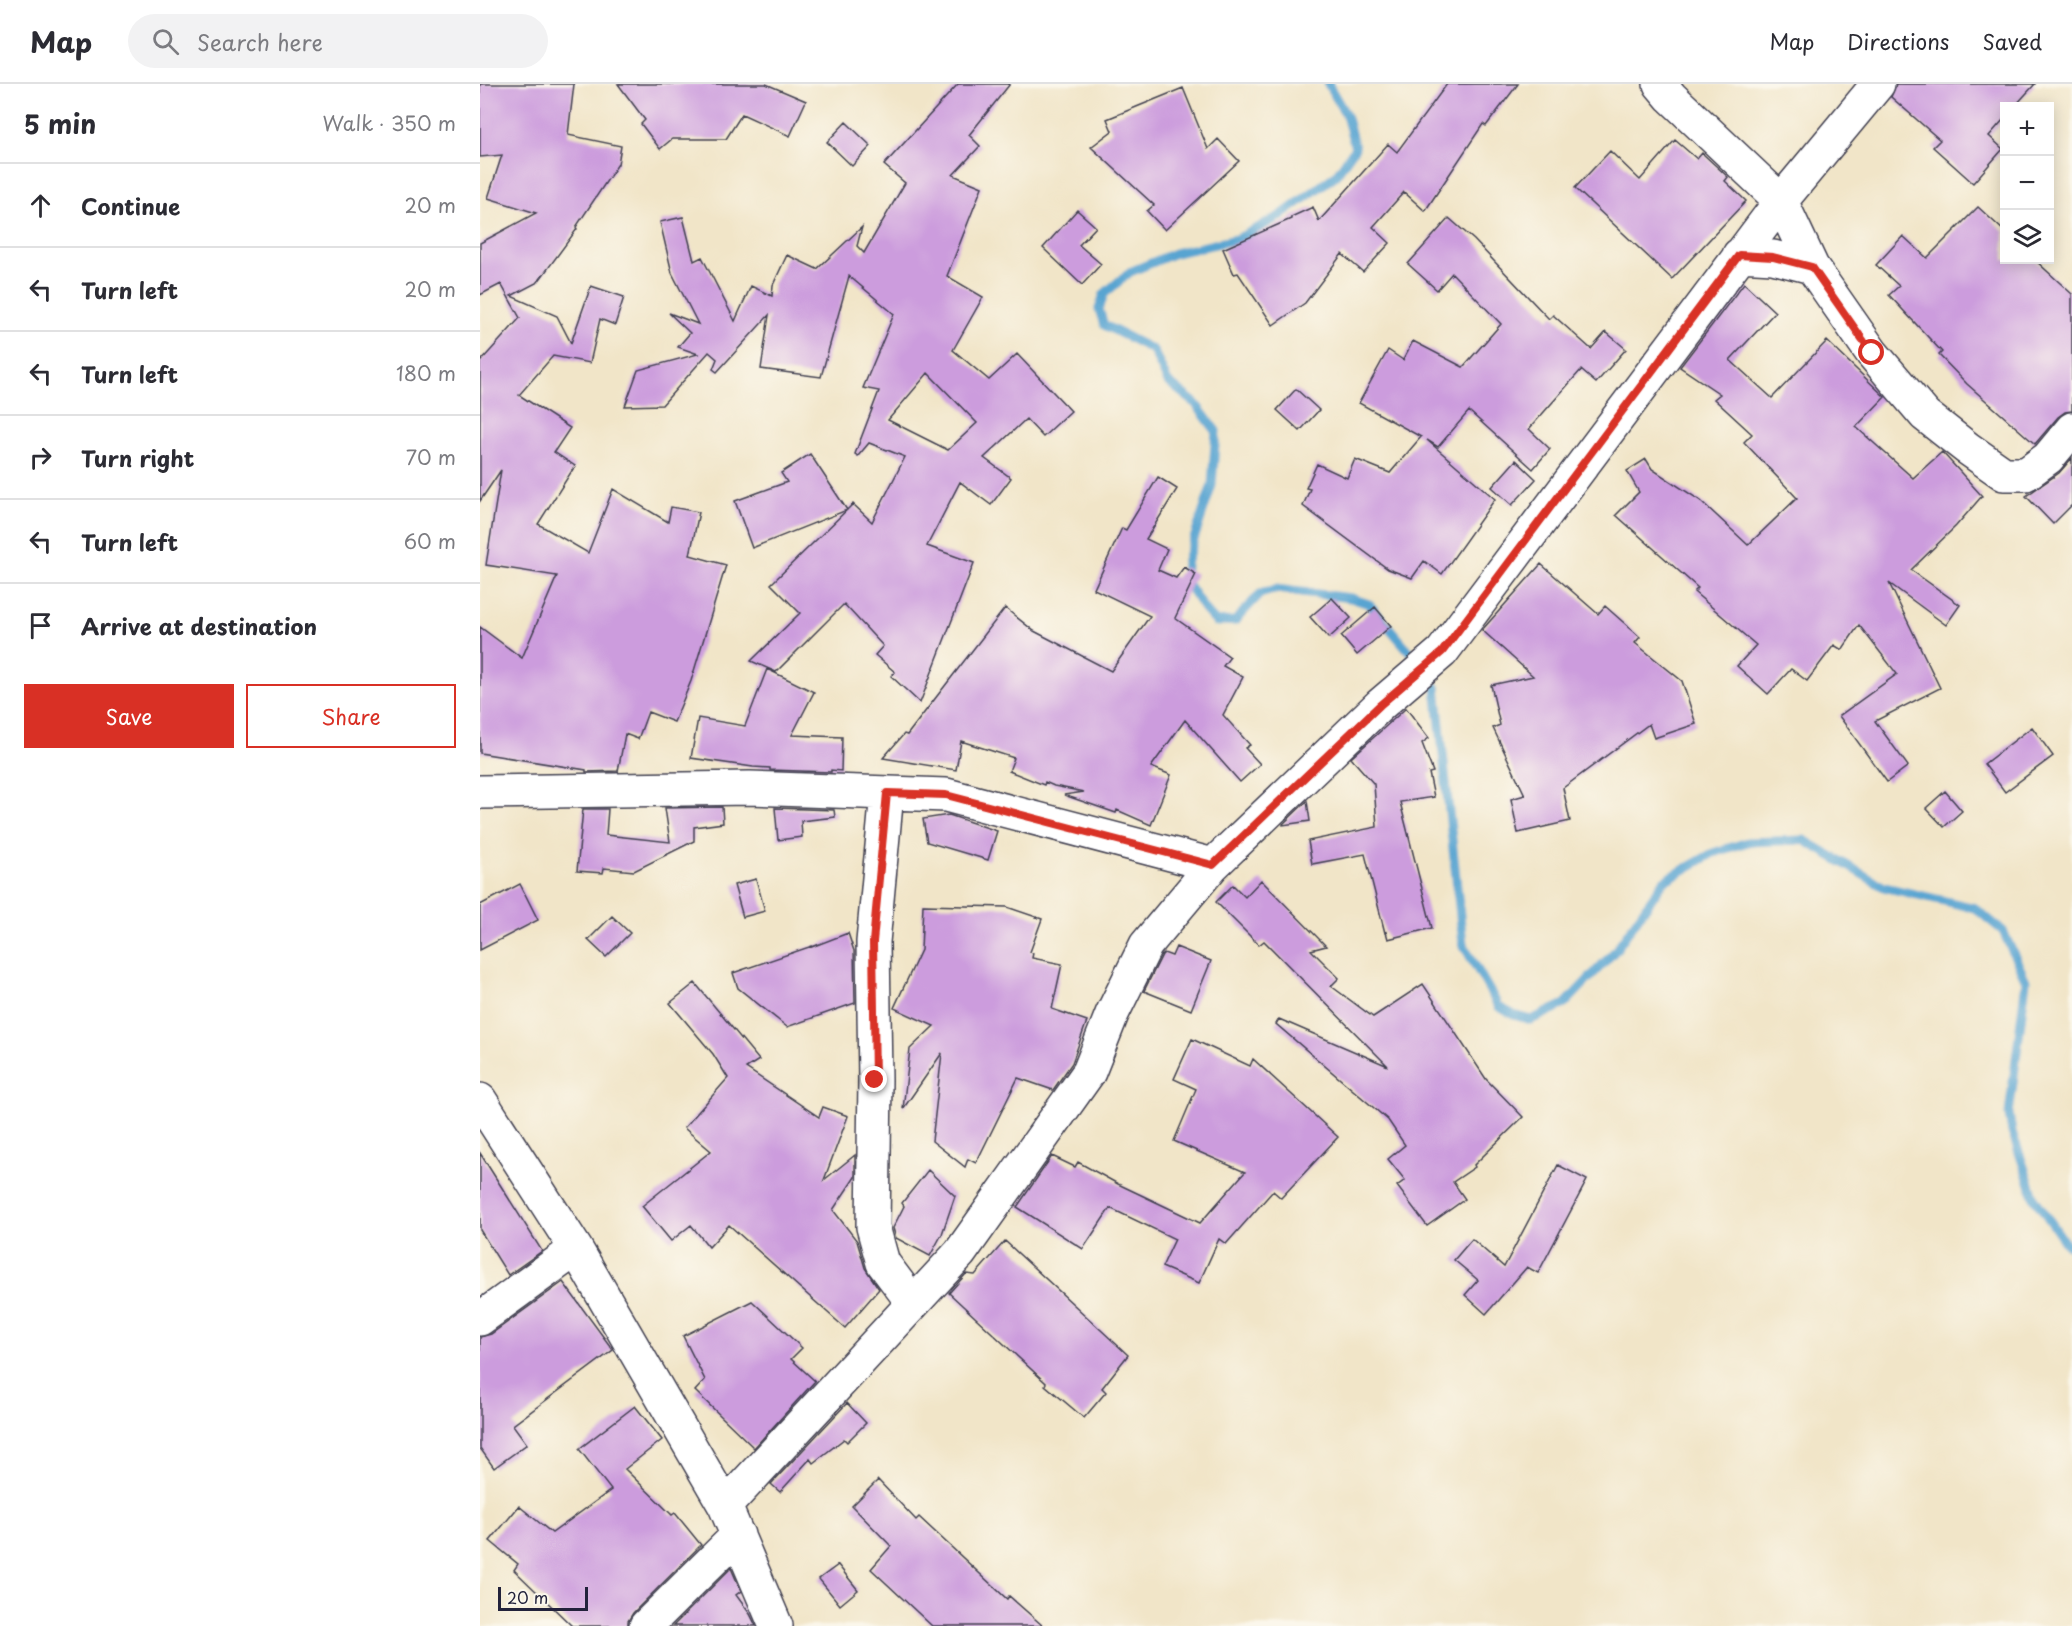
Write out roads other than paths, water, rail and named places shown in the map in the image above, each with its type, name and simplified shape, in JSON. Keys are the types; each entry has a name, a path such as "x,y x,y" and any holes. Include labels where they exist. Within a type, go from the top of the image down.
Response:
{"street":[{"path":"1660,84 1780,201 1812,267 1872,353 1925,415 2004,474 2026,474 2048,459 2072,429"},
{"path":"646,1626 913,1303 960,1253 1089,1072 1112,1014 1146,945 1213,865 1380,705 1442,652 1780,201 1878,84"},
{"path":"1739,255 1773,257 1812,267"},
{"path":"480,792 750,788 946,795 1213,865"},
{"path":"887,793 873,942 875,1080 873,1227 883,1263 913,1303"},
{"path":"480,1100 576,1249 731,1521 776,1626"},
{"path":"480,1319 576,1249"}],"waterway":[{"path":"1328,84 1346,115 1355,148 1336,175 1280,216 1237,239 1175,253 1130,272 1104,294 1099,309 1104,325 1153,350 1168,382 1195,403 1216,431 1212,485 1186,563 1185,580 1204,609 1216,622 1235,621 1260,594 1276,589 1351,598 1369,604 1410,652"},
{"path":"1436,687 1463,944 1499,1007 1531,1020 1565,1004 1615,951 1664,881 1713,853 1748,842 1804,840 1884,887 1975,908 2003,931 2026,981 2009,1114 2012,1132 2035,1199 2066,1244 2072,1246"}]}
